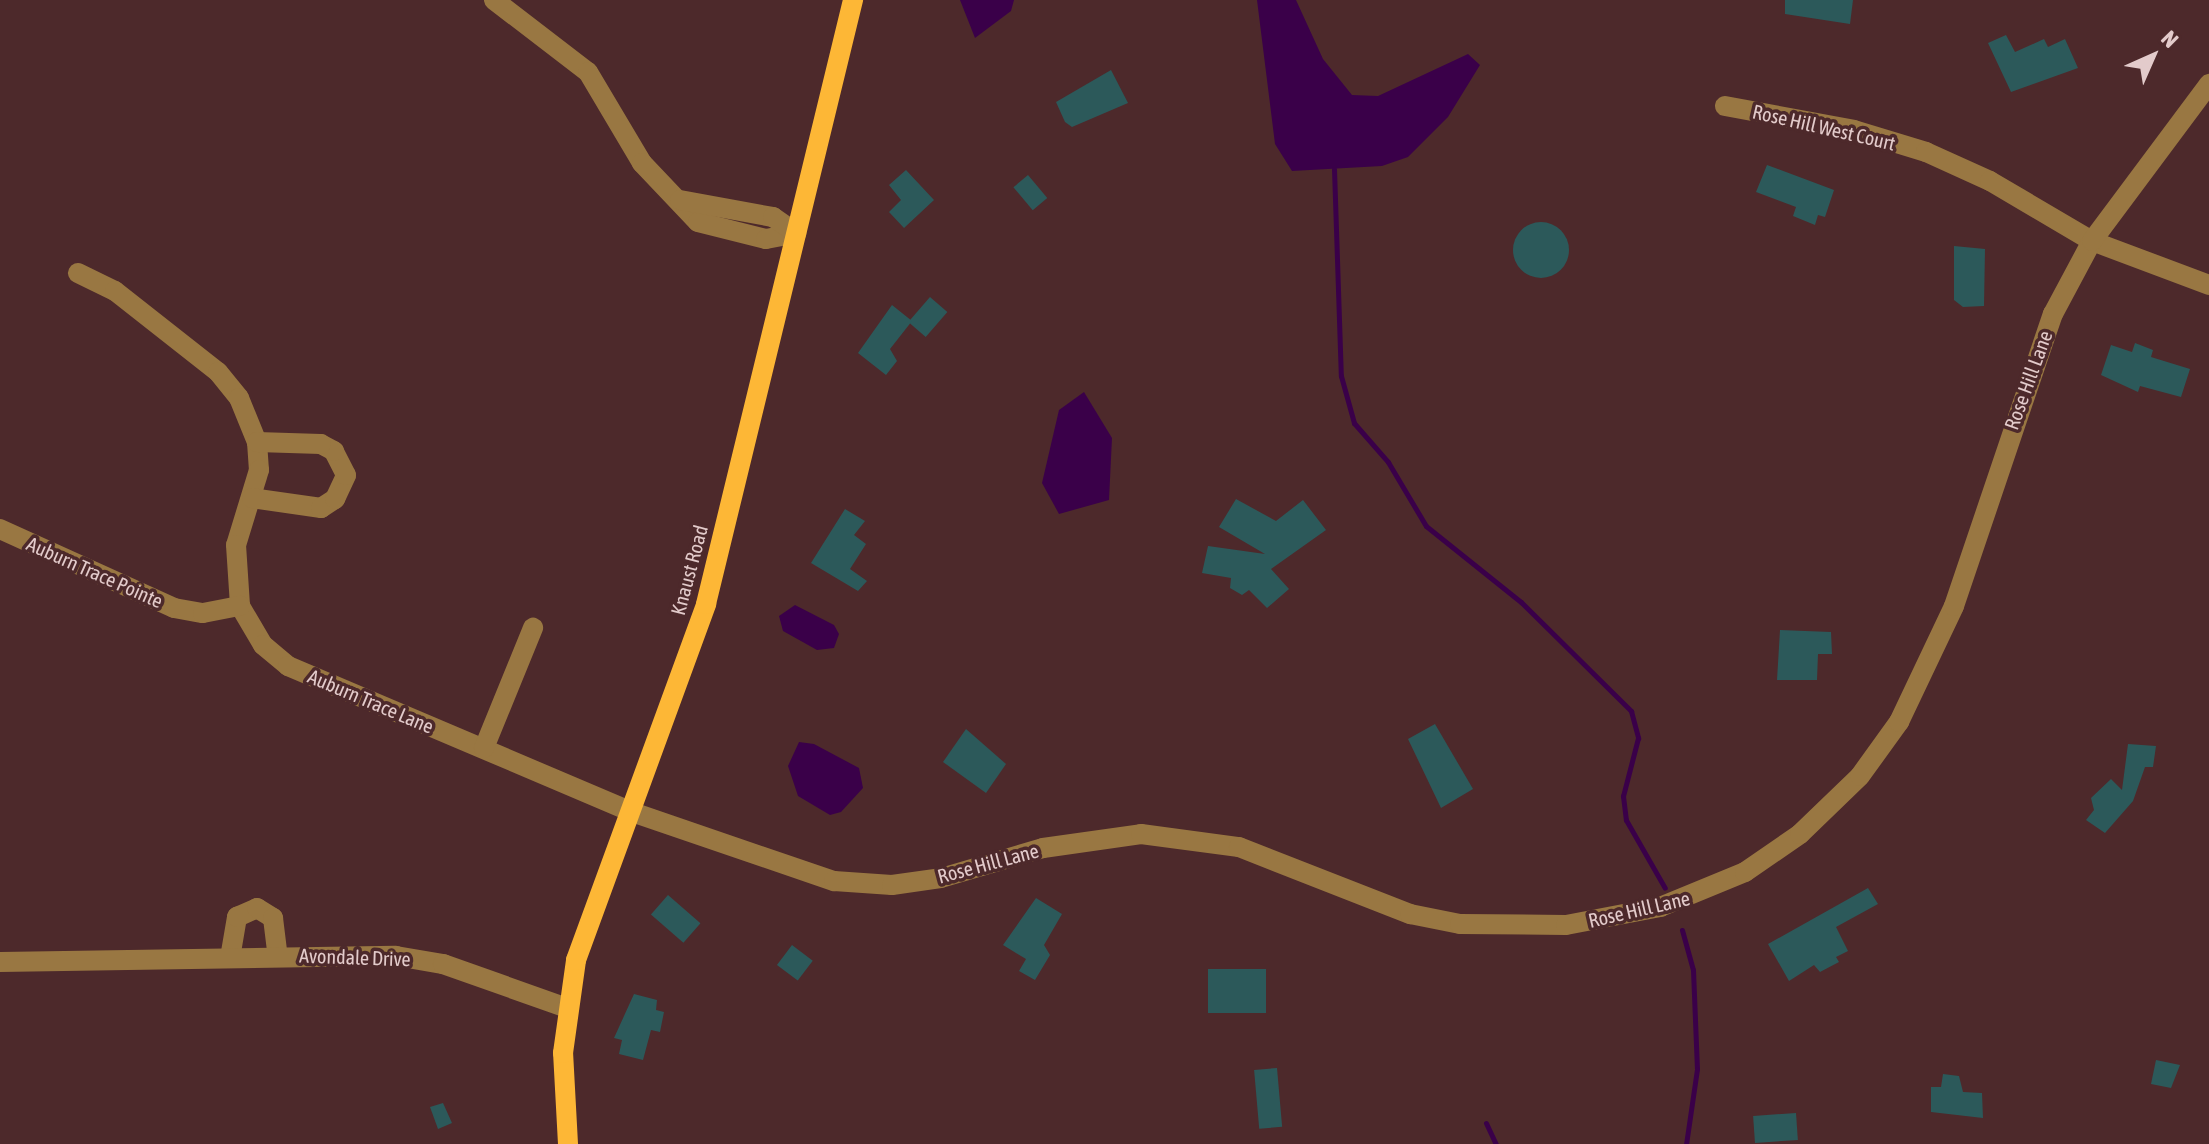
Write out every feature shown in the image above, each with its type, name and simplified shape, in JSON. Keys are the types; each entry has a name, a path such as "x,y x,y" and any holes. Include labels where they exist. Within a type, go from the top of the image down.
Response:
{"main road":[{"name":"Knaust Road","path":"568,1144 567,1008 585,928 706,604 853,0"}],"street":[{"path":"494,0 588,72 642,163 698,222 766,239 796,233"},
{"name":"Rose Hill Lane","path":"629,811 834,881 892,885 941,878 1043,848 1141,834 1239,847 1351,894 1460,924 1566,925 1697,896 1745,872 1827,810 1899,722 1954,606 2023,387 2092,241 2209,84"},
{"name":"Rose Hill West Court","path":"1725,106 1854,130 1926,152 1990,181 2092,241 2209,285"},
{"name":"Auburn Trace Lane","path":"78,273 115,291 218,372 239,398 257,442 252,498 236,545 240,606 263,645 288,666 629,811"},
{"path":"252,498 321,508 335,499 346,475 343,463 321,444 257,442"},
{"name":"Auburn Trace Pointe","path":"0,529 174,608 203,613 240,606"},
{"path":"484,748 533,628"},
{"name":"Avondale Drive","path":"230,958 237,917 257,908 273,918 278,956"},
{"name":"Avondale Drive","path":"0,962 278,956 421,959 567,1008"}],"shaded area":[{"path":"960,0 1014,0 1011,11 975,38"},
{"path":"1257,0 1296,0 1323,59 1352,95 1378,96 1468,54 1480,65 1448,117 1408,157 1382,166 1292,171 1275,144"},
{"path":"1084,392 1112,438 1109,500 1059,514 1042,483 1059,410"},
{"path":"795,605 834,625 839,634 834,648 817,650 783,631 779,616"},
{"path":"799,742 814,744 859,768 863,788 841,812 830,815 798,796 788,766"}],"building":[{"path":"1785,0 1853,0 1850,24 1785,14"},
{"path":"2006,35 2015,52 2044,39 2048,47 2065,39 2078,68 2011,92 1988,43"},
{"path":"1111,70 1128,103 1072,127 1065,122 1056,102"},
{"path":"1767,165 1834,190 1825,217 1818,215 1815,225 1793,216 1796,207 1756,192"},
{"path":"906,170 934,200 904,228 889,212 901,200 889,185"},
{"path":"1028,175 1047,198 1033,210 1013,187"},
{"path":"1541,222 1561,230 1569,250 1561,270 1541,278 1521,270 1513,250 1521,230"},
{"path":"1954,246 1985,249 1984,306 1963,307 1954,300"},
{"path":"930,297 947,312 926,337 908,322"},
{"path":"892,305 912,321 890,349 897,361 886,375 858,353"},
{"path":"2135,343 2153,350 2151,357 2190,369 2181,397 2140,386 2138,392 2101,375 2111,345 2132,352"},
{"path":"1236,499 1276,521 1303,500 1326,530 1271,569 1289,589 1267,608 1249,590 1242,595 1230,588 1231,578 1202,573 1208,546 1265,554 1219,527"},
{"path":"845,509 865,521 854,535 866,544 850,569 867,581 858,591 811,563"},
{"path":"1780,630 1831,632 1832,654 1818,654 1817,680 1777,680"},
{"path":"1435,724 1473,789 1441,808 1408,739"},
{"path":"966,729 1006,764 986,793 943,762"},
{"path":"2128,744 2156,746 2153,767 2145,767 2133,801 2105,833 2086,820 2094,810 2091,798 2111,779 2122,790"},
{"path":"1868,888 1878,904 1836,927 1848,951 1836,957 1839,962 1820,972 1814,965 1789,981 1768,944"},
{"path":"668,895 700,923 683,943 651,915"},
{"path":"1036,898 1062,914 1044,945 1050,955 1035,980 1019,971 1026,959 1003,945"},
{"path":"792,945 813,961 798,981 777,965"},
{"path":"1208,969 1266,969 1266,1013 1208,1013"},
{"path":"634,994 657,1000 656,1010 664,1012 660,1032 651,1030 643,1060 619,1054 622,1040 614,1038"},
{"path":"2156,1060 2180,1065 2171,1088 2151,1084"},
{"path":"1277,1068 1282,1127 1259,1129 1254,1070"},
{"path":"1943,1074 1959,1076 1963,1092 1982,1093 1983,1118 1931,1112 1931,1087 1941,1087"},
{"path":"443,1103 452,1123 438,1129 430,1107"},
{"path":"1796,1113 1798,1140 1755,1143 1753,1116"}],"waterway":[{"path":"1334,169 1341,376 1354,423 1388,462 1426,526 1521,602 1631,711 1638,738 1623,796 1626,820 1665,888"},
{"path":"1682,930 1693,970 1697,1069 1686,1144"},
{"path":"1486,1123 1496,1144"}]}
